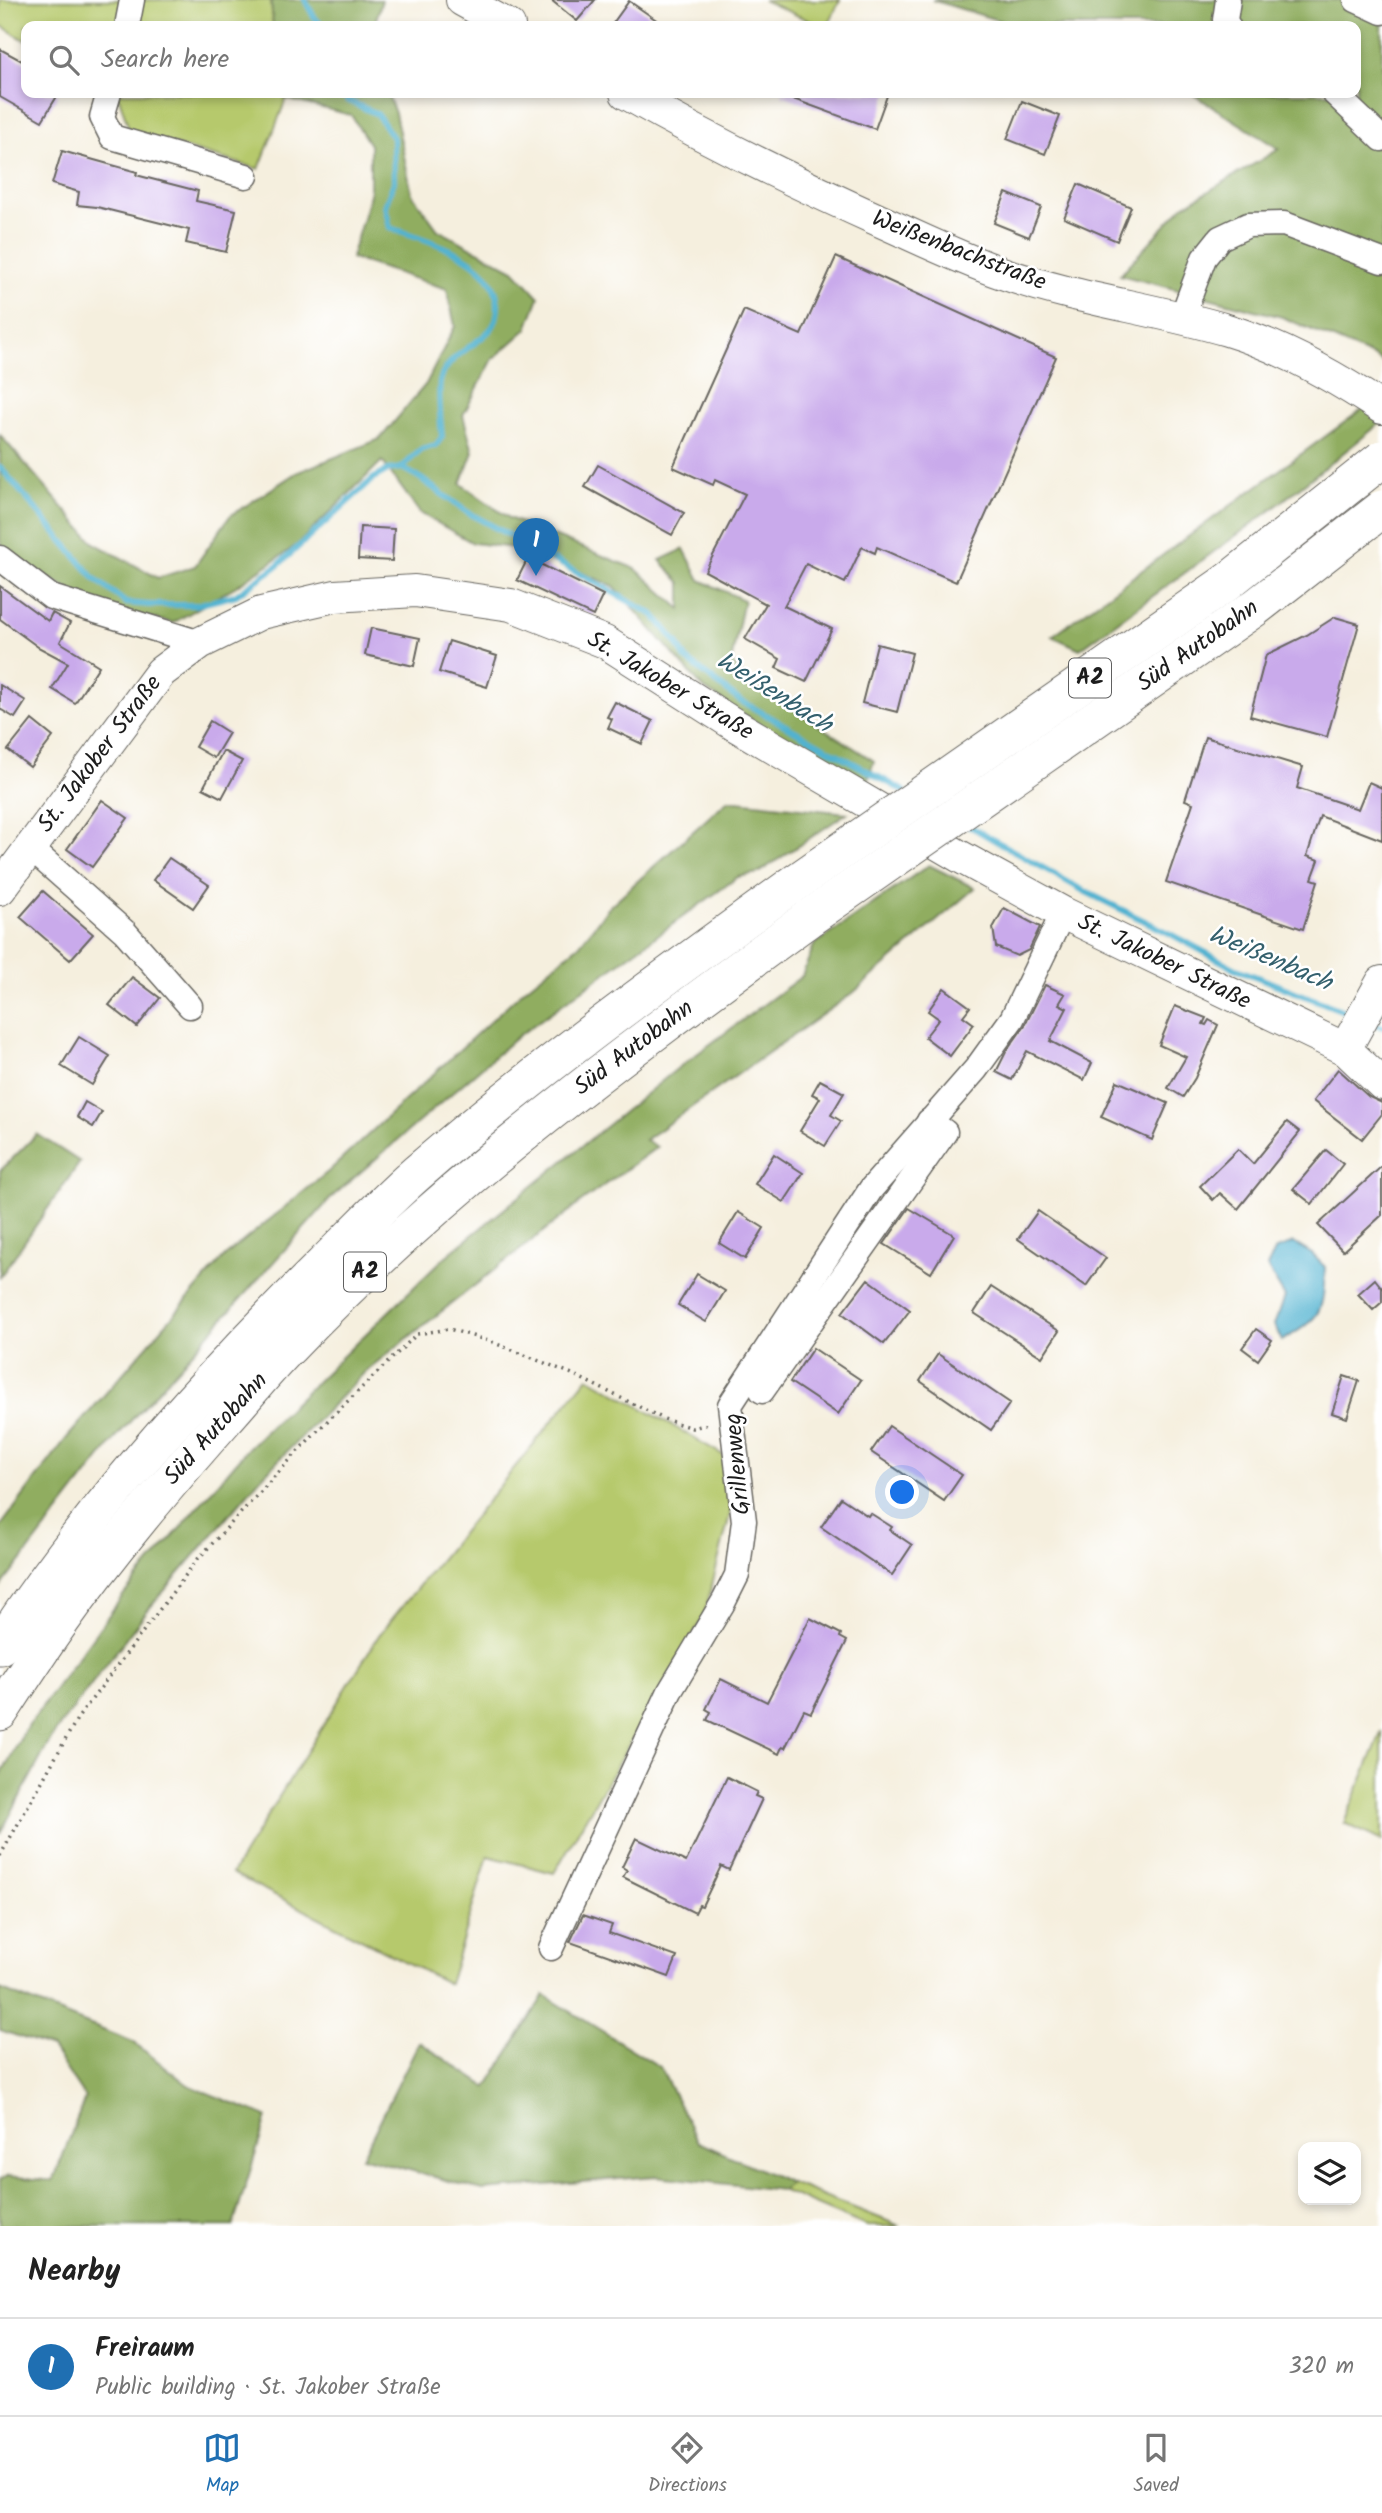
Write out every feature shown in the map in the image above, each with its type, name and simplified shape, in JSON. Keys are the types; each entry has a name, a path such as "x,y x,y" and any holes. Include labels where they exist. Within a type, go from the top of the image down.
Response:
{"highway":[{"name":"Süd Autobahn","path":"0,1646 30,1601 129,1473 265,1322 415,1174 600,1024 791,886 1226,583 1382,459"},
{"name":"Süd Autobahn","path":"0,1712 60,1622 160,1492 289,1347 364,1273 442,1202 531,1127 623,1055 812,916 1256,607 1382,509"}],"main road":[{"path":"462,0 500,21"},
{"name":"Weißenbachstraße","path":"634,98 711,141 797,182 1001,272 1048,287 1182,317 1230,331 1294,357 1347,385 1382,408"},
{"name":"St. Jakober Straße","path":"0,889 161,672 200,643 261,613 335,596 415,591 511,605 605,642 735,725 947,849 1063,913 1365,1013 1382,1084"}],"street":[{"path":"128,21 132,0"},
{"path":"1226,21 1228,0"},
{"path":"1356,0 1382,12"},
{"path":"108,98 102,117 112,137 246,176"},
{"path":"1339,98 1382,139"},
{"path":"1182,317 1204,258 1220,238 1248,225 1284,224 1382,261"},
{"path":"0,558 51,597 200,643"},
{"path":"29,847 125,932 190,1006"},
{"name":"Grillenweg","path":"551,1948 670,1691 724,1601 737,1574 744,1521 730,1405 871,1189 976,1069 1012,1018 1063,913"},
{"path":"762,1391 945,1132 929,1121"}],"path":[{"path":"0,1856 77,1719 197,1560 315,1433 417,1334 449,1329 492,1342 570,1373 664,1419 692,1428 718,1422 730,1405"}],"green space":[{"path":"0,0 271,0 273,21 21,21 21,38 0,25"},
{"path":"271,0 382,0 376,21 273,21"},
{"path":"763,0 840,0 830,21 810,21"},
{"path":"932,0 1382,0 1382,362 1282,317 1120,275 1182,207 1279,149 1199,98 1361,98 1361,21 1001,21"},
{"path":"119,98 286,99 259,169 130,132"},
{"path":"389,98 395,113 412,194 438,230 514,270 539,297 527,329 493,359 463,415 473,452 461,484 509,518 636,569 681,609 681,583 660,560 684,549 700,580 744,600 731,662 745,678 874,761 864,792 703,688 614,586 523,549 473,543 420,513 382,461 297,545 238,585 173,623 100,607 12,557 0,542 0,435 94,543 158,578 195,566 230,516 296,473 380,439 426,384 455,326 447,289 351,258 370,194 370,145 351,115 286,99"},
{"path":"1382,395 1382,422 1270,511 1080,649 1052,636"},
{"path":"728,800 847,813 758,873 738,877 517,1037 333,1196 118,1435 0,1588 0,1527 66,1439 225,1256 329,1171 525,989 579,945 611,905"},
{"path":"929,865 975,888 853,993 645,1140 657,1147 581,1202 367,1370 261,1478 147,1611 53,1735 0,1834 0,1777 25,1730 124,1594 248,1448 445,1257 678,1068 802,976 814,945"},
{"path":"37,1134 80,1162 0,1277 0,1171"},
{"path":"588,1377 723,1455 733,1503 704,1616 554,1873 488,1856 449,1984 232,1873 379,1635"},
{"path":"1382,1731 1382,1841 1344,1823"},
{"path":"0,1989 133,2042 188,2085 267,2117 233,2226 0,2226 0,2181 8,2176 53,2181 85,2098 52,2048 0,2030"},
{"path":"544,1995 660,2067 698,2142 791,2183 781,2190 656,2176 482,2190 362,2157 419,2042 487,2087"},
{"path":"791,2183 900,2226 866,2226 781,2190"}],"water":[{"path":"1294,1243 1312,1254 1325,1267 1323,1294 1313,1319 1282,1341 1274,1325 1285,1297 1267,1267 1276,1249"}],"building":[{"path":"551,0 595,0 577,21"},
{"path":"629,1 658,21 615,21"},
{"path":"0,49 21,60 21,98 56,98 42,121 0,97"},
{"path":"790,98 886,98 875,129"},
{"path":"1022,101 1060,116 1045,154 1007,139"},
{"path":"62,151 137,172 136,175 198,191 196,201 236,210 226,252 186,243 189,230 97,207 77,205 79,192 52,184"},
{"path":"1078,184 1131,207 1117,241 1064,218"},
{"path":"1006,193 1041,207 1029,237 994,223"},
{"path":"836,257 1056,357 956,582 877,547 875,553 862,547 845,583 806,564 784,606 832,629 806,682 776,668 780,659 745,639 766,604 705,571 745,494 715,480 713,485 673,467 744,310 801,335"},
{"path":"598,465 684,513 672,535 585,487"},
{"path":"360,527 394,529 392,561 358,559"},
{"path":"528,558 603,595 593,616 517,580"},
{"path":"0,586 48,621 52,613 70,623 60,642 99,666 75,703 52,689 68,663 38,647 0,619"},
{"path":"1335,617 1359,624 1327,737 1250,716 1266,655 1307,635"},
{"path":"371,628 420,638 414,666 365,655"},
{"path":"449,641 497,656 487,687 439,672"},
{"path":"877,644 912,653 897,712 862,703"},
{"path":"0,685 26,701 15,718 0,709"},
{"path":"615,702 653,721 642,744 608,728 612,719 607,717"},
{"path":"32,720 53,737 30,767 8,750"},
{"path":"210,721 229,733 214,758 195,747"},
{"path":"1205,737 1303,767 1297,788 1358,809 1369,782 1382,788 1382,840 1320,816 1307,856 1319,860 1312,879 1318,881 1303,929 1166,882 1193,803 1185,800"},
{"path":"223,751 242,761 222,798 203,788"},
{"path":"102,800 128,818 92,867 67,849"},
{"path":"169,858 209,885 193,908 153,880"},
{"path":"43,891 93,934 70,960 20,917"},
{"path":"1004,908 1040,927 1029,950 1017,956 996,947 993,928"},
{"path":"132,977 160,998 137,1027 109,1005"},
{"path":"1045,985 1065,994 1059,1004 1067,1008 1050,1041 1092,1063 1084,1080 1027,1051 1012,1080 996,1072 1025,1025"},
{"path":"944,988 970,1007 963,1016 974,1024 950,1056 925,1037 939,1019 928,1011"},
{"path":"1175,1006 1206,1018 1203,1024 1206,1025 1209,1020 1218,1025 1195,1078 1183,1097 1168,1088 1186,1057 1159,1045"},
{"path":"79,1037 110,1056 92,1085 61,1066"},
{"path":"1338,1069 1369,1097 1382,1103 1382,1114 1362,1139 1313,1101"},
{"path":"820,1080 844,1093 831,1115 841,1121 825,1146 800,1131 820,1098 812,1094"},
{"path":"1117,1081 1168,1103 1152,1140 1101,1117"},
{"path":"85,1102 102,1112 93,1127 77,1117"},
{"path":"1287,1122 1300,1132 1238,1209 1220,1193 1213,1200 1200,1186 1238,1149 1253,1164"},
{"path":"1326,1150 1343,1164 1312,1204 1293,1189"},
{"path":"774,1154 803,1173 784,1202 755,1184"},
{"path":"1382,1166 1382,1215 1343,1251 1318,1225"},
{"path":"909,1208 954,1235 931,1273 884,1244"},
{"path":"1038,1211 1106,1258 1086,1286 1018,1239"},
{"path":"738,1212 764,1228 745,1259 719,1243"},
{"path":"697,1274 725,1291 706,1322 678,1305"},
{"path":"868,1279 910,1310 884,1344 842,1313"},
{"path":"1375,1279 1382,1288 1382,1302 1373,1310 1358,1294"},
{"path":"991,1287 1059,1331 1042,1357 974,1313"},
{"path":"1256,1329 1272,1340 1258,1360 1242,1348"},
{"path":"813,1348 861,1380 838,1414 790,1382"},
{"path":"938,1354 1010,1403 991,1430 920,1381"},
{"path":"1344,1376 1359,1381 1347,1418 1332,1413"},
{"path":"889,1426 962,1475 944,1501 871,1452"},
{"path":"841,1498 868,1516 870,1513 892,1527 890,1530 912,1545 892,1575 821,1527"},
{"path":"810,1618 841,1634 840,1637 847,1641 811,1713 804,1710 785,1748 782,1747 779,1754 707,1720 711,1712 706,1709 721,1679 767,1702"},
{"path":"727,1777 757,1792 755,1796 762,1799 729,1870 721,1866 702,1906 699,1905 695,1913 623,1877 627,1870 622,1867 636,1838 686,1862"},
{"path":"583,1915 612,1925 609,1933 677,1957 669,1977 570,1942"}],"waterway":[{"path":"305,0 318,21"},
{"path":"347,98 377,114 393,138 394,182 385,206 390,228 440,245 472,262 485,274 494,288 498,304 497,317 491,329 456,357 441,378 439,398 442,437 436,445 420,450 402,468"},
{"name":"Weißenbach","path":"0,467 94,578 126,603 149,605 196,605 236,595 277,566 374,478 388,470 402,468 467,512 654,615 677,643 686,659 739,700 904,791"},
{"name":"Weißenbach","path":"966,824 1082,890 1234,968 1354,1015"},
{"name":"Weißenbach","path":"1371,1022 1382,1027"}],"place":[{"name":"Freiraum","path":"536,576"}]}
